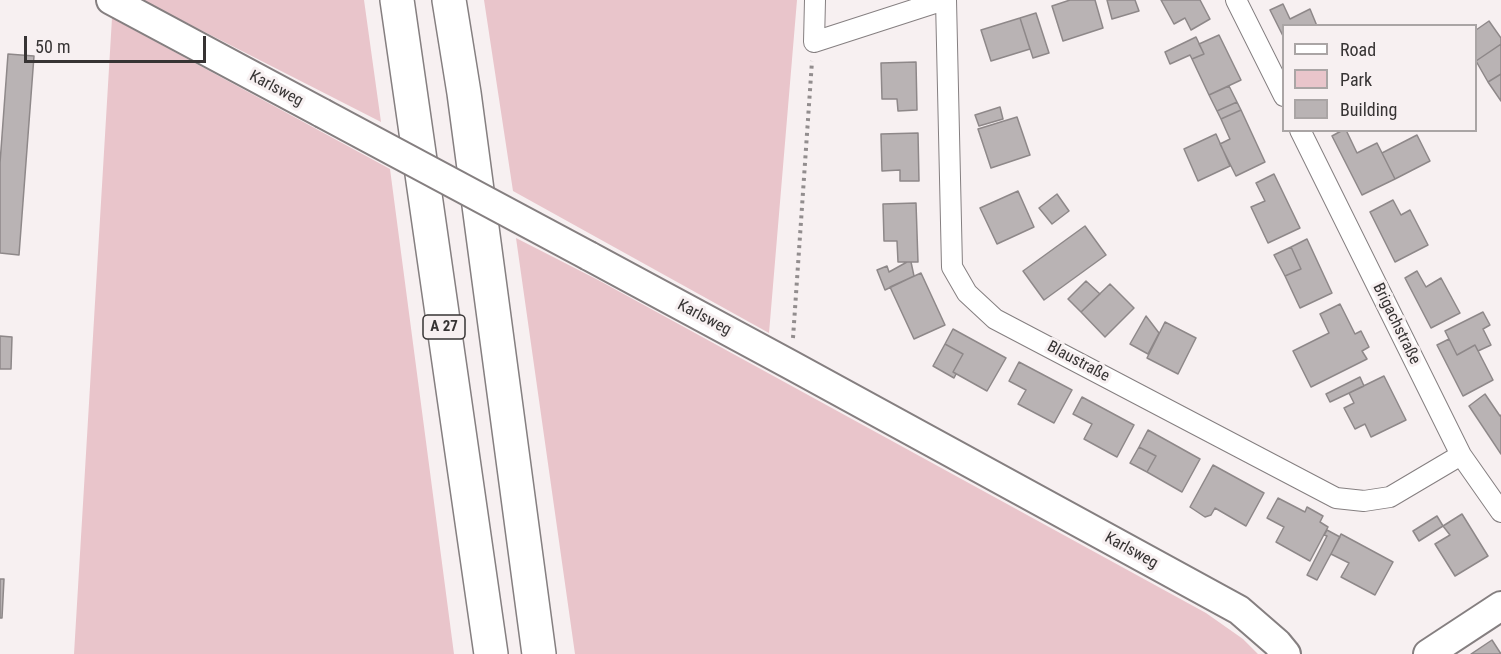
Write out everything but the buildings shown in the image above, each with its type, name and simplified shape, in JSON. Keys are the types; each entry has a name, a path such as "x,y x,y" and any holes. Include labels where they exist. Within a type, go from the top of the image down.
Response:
{"highway":[{"name":"A 27","path":"397,0 491,654"},
{"path":"449,0 539,654"}],"street":[{"name":"Karlsweg","path":"111,0 791,365 1239,610 1277,643 1286,654"},
{"path":"815,0 814,42 945,0"},
{"name":"Blaustraße","path":"945,0 952,267 967,293 995,319 1336,498 1364,501 1390,497 1461,455"},
{"path":"1236,0 1282,92"},
{"name":"Brigachstraße","path":"1301,132 1461,455 1501,512"},
{"path":"1428,654 1501,606"}],"path":[{"path":"791,365 814,42"}],"green space":[{"path":"142,0 364,0 381,122"},
{"path":"484,0 797,0 769,333 513,191"},
{"path":"112,18 390,169 454,654 74,654"},
{"path":"516,238 600,281 1206,613 1243,639 1258,654 575,654"}]}
